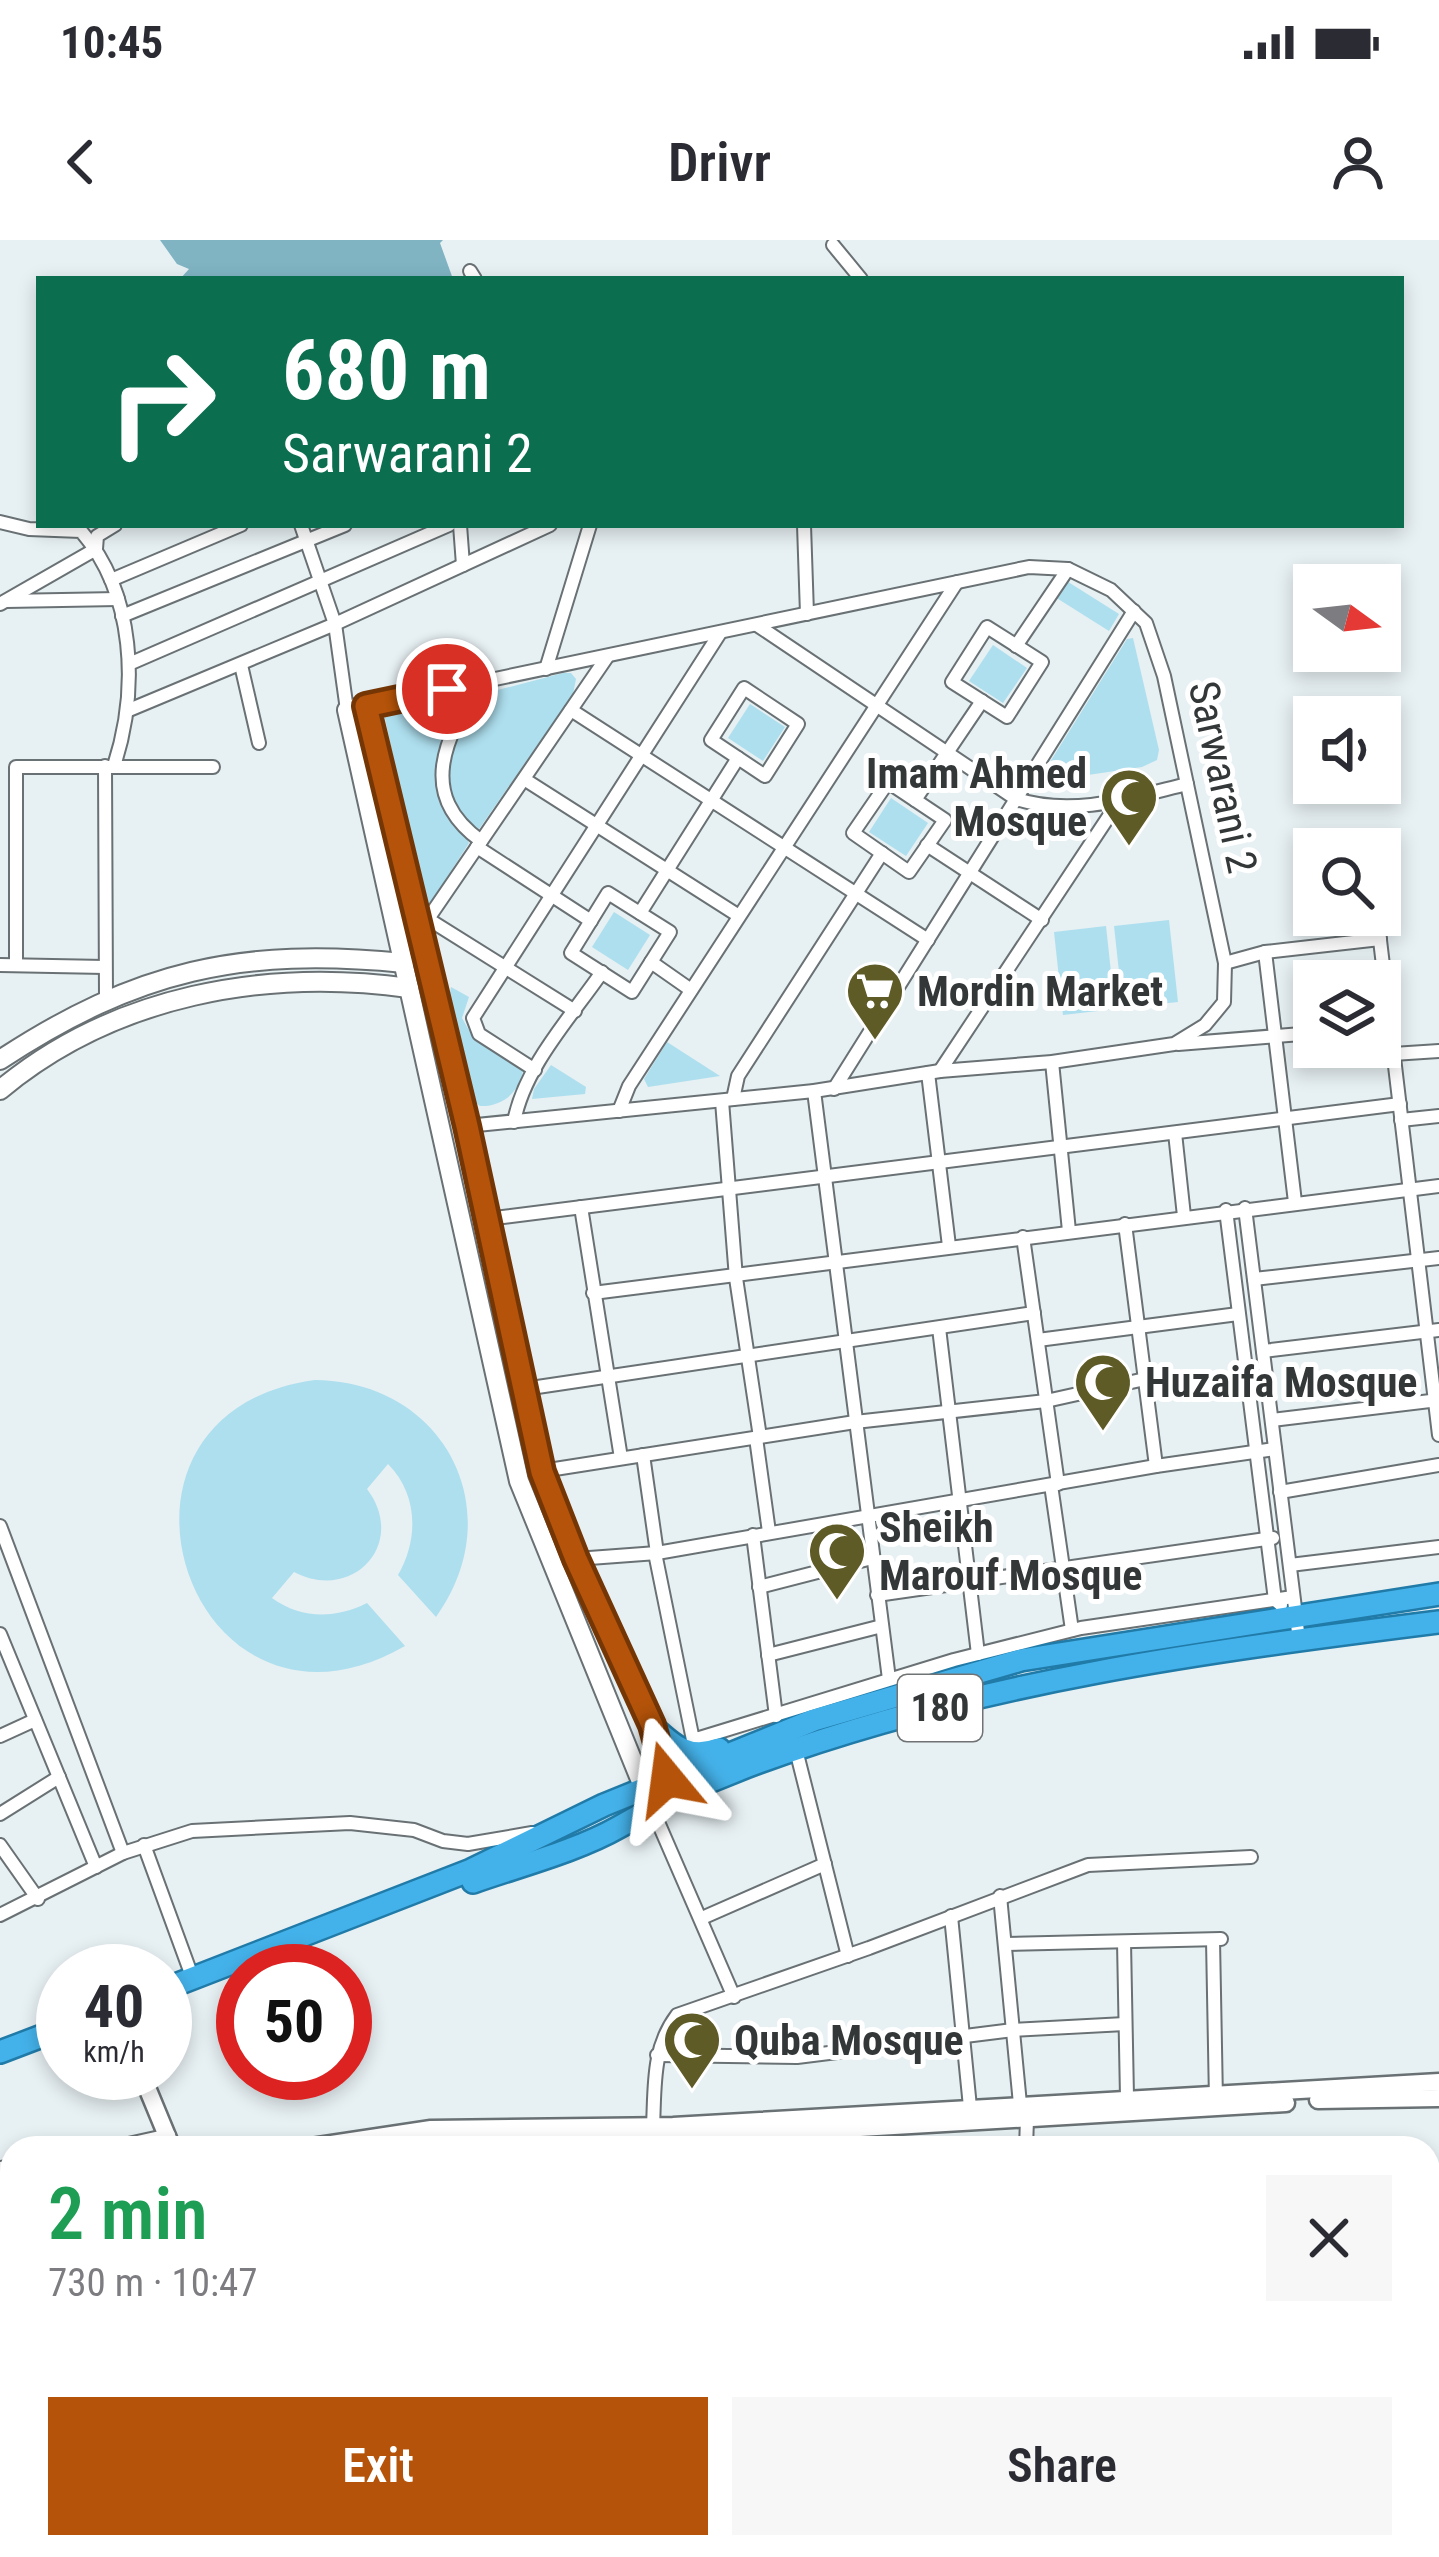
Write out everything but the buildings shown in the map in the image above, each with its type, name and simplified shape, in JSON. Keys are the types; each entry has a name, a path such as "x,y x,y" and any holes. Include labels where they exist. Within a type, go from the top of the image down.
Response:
{"highway":[{"name":"180","path":"192,1982 620,1826 650,1803 667,1779 789,1731 1026,1683 1296,1618 1439,1594"},
{"name":"180","path":"1296,1618 1439,1622"},
{"path":"652,1725 677,1748 699,1755 789,1731"},
{"name":"180","path":"192,1985 557,1829 725,1777 789,1731"},
{"path":"0,2056 36,2039"},
{"path":"0,2056 36,2046"}],"main road":[{"path":"356,708 424,924 542,1472 652,1725 667,1779"},
{"path":"356,708 409,988 526,1501 650,1803"},
{"path":"0,1060 106,998 181,972 285,957 404,964"},
{"path":"0,1090 52,1054 152,1007 228,988 314,979 409,988"},
{"path":"39,1036 52,1054"},
{"path":"492,1357 516,1353"}],"street":[{"path":"833,245 858,276"},
{"path":"0,522 29,529 81,531 97,549 118,598 129,664 129,710 110,766 106,998"},
{"path":"97,549 97,536 111,528"},
{"path":"111,580 234,528"},
{"path":"302,528 335,624 356,708 1029,567 1068,568"},
{"path":"122,616 338,528"},
{"path":"129,664 441,528"},
{"path":"460,528 463,565"},
{"path":"129,710 335,624 543,528"},
{"path":"546,669 589,528"},
{"path":"804,528 807,614"},
{"path":"2,602 97,549"},
{"path":"1016,646 1068,568"},
{"name":"Sarwarani 2","path":"1068,568 1112,590 1146,623 1164,676 1225,963 1224,1001 1205,1025 1174,1044"},
{"path":"619,1111 629,1086 957,582"},
{"path":"2,602 118,598"},
{"path":"834,1089 1134,611"},
{"path":"757,625 1016,799 1046,808 1120,800 1187,784"},
{"path":"987,627 1042,662 1007,717 982,701 952,682 987,627"},
{"path":"535,1070 479,1034 473,1018 720,633"},
{"path":"575,1011 424,924 607,657"},
{"path":"241,664 259,743"},
{"path":"478,683 447,738 443,790 457,820 479,844 591,921"},
{"path":"744,688 798,724 765,776 738,758 711,740 744,688"},
{"path":"915,800 982,701"},
{"path":"571,710 928,940"},
{"path":"640,914 738,758"},
{"path":"16,965 16,767 213,767"},
{"path":"524,779 739,916"},
{"path":"888,782 945,820 927,845 910,872 853,833 888,782"},
{"path":"949,1246 934,1072 1120,800"},
{"path":"927,845 1042,920"},
{"path":"769,1532 736,1278 727,1100 882,853"},
{"path":"608,893 670,932 632,992 571,952 591,921 608,893"},
{"path":"1380,936 1381,960"},
{"path":"1225,963 1265,952 1380,939"},
{"path":"1265,952 1294,1202"},
{"path":"651,962 691,990"},
{"path":"0,965 105,967"},
{"path":"514,1121 535,1070 602,972"},
{"path":"467,1126 834,1089 934,1072 1052,1062 1174,1044 1293,1036"},
{"path":"1401,1054 1439,1051"},
{"path":"1052,1062 1070,1231"},
{"path":"1396,1068 1418,1261 1433,1330 1439,1435"},
{"path":"814,1091 890,1679"},
{"path":"487,1219 1400,1104"},
{"path":"1401,1120 1439,1116"},
{"path":"1175,1133 1184,1216"},
{"path":"593,1293 1439,1186"},
{"path":"581,1207 621,1458"},
{"path":"1245,1208 1296,1618"},
{"path":"1226,1210 1275,1600 1296,1618"},
{"path":"1125,1224 1156,1466"},
{"path":"1023,1237 1072,1630"},
{"path":"1254,1280 1439,1258"},
{"path":"524,1389 1034,1312"},
{"path":"1038,1340 1238,1314"},
{"path":"939,1328 978,1654"},
{"path":"1263,1351 1433,1330"},
{"path":"542,1472 855,1422 1046,1400 1145,1379"},
{"path":"1272,1420 1437,1400"},
{"path":"576,1559 656,1553 1275,1449"},
{"path":"643,1454 656,1553 694,1740 789,1731 890,1679 1072,1630 1275,1600"},
{"path":"1280,1492 1439,1465"},
{"path":"0,1526 123,1853"},
{"path":"753,1535 768,1654 848,1955"},
{"path":"878,1595 1286,1536"},
{"path":"1290,1565 1439,1547"},
{"path":"759,1587 872,1558"},
{"path":"768,1654 883,1627"},
{"path":"0,1634 96,1868"},
{"path":"0,1736 35,1720"},
{"path":"0,1814 59,1778"},
{"path":"650,1803 734,1996"},
{"path":"0,1915 123,1853 192,1831 311,1823 383,1825 414,1829 458,1844 557,1829"},
{"path":"0,1845 38,1899"},
{"path":"145,1846 202,1979"},
{"path":"652,2126 657,2055 677,2015 1088,1864 1251,1857"},
{"path":"702,1918 825,1864"},
{"path":"1000,1896 1025,2136"},
{"path":"951,1916 970,2107"},
{"path":"1004,1944 1217,1940 1224,2101"},
{"path":"1124,1942 1127,2097"},
{"path":"657,2055 797,2057 1013,2030 1126,2024"},
{"path":"538,2136 652,2126 1224,2101 1439,2082"},
{"path":"1323,2094 1439,2098"},
{"path":"810,2136 970,2107 1024,2111 1127,2097 1224,2101"},
{"path":"154,2100 170,2136"},
{"path":"384,2136 431,2129 552,2136"}],"shaded area":[{"path":"160,240 443,240 440,243 452,276 183,276 189,269 177,264"},
{"path":"1065,580 1119,614 1109,631 1055,597"},
{"path":"1133,638 1159,750 1157,760 1142,767 1040,778 1127,639"},
{"path":"993,645 1027,668 1003,703 969,681"},
{"path":"563,673 576,679 573,694 477,832 461,817 448,784 452,749 475,696"},
{"path":"470,693 446,736 437,780 447,811 469,843 426,910 384,714"},
{"path":"750,704 785,727 763,761 728,738"},
{"path":"891,798 928,823 906,856 869,832"},
{"path":"614,912 650,935 628,970 592,947"},
{"path":"1169,920 1178,1002 1123,1008 1114,926"},
{"path":"1106,926 1115,1009 1063,1015 1054,932"},
{"path":"451,987 469,997 462,1018 474,1039 523,1070 514,1091 496,1104 480,1106 473,1101 449,998"},
{"path":"667,1042 720,1076 648,1087 644,1079"},
{"path":"551,1065 586,1087 585,1094 532,1099"},
{"path":"315,1380 360,1386 399,1403 430,1427 452,1459 465,1496 467,1535 458,1576 436,1617 398,1575 410,1547 412,1517 405,1489 388,1464 367,1489 378,1509 381,1529 368,1562 336,1580 316,1580 294,1572 272,1598 295,1610 318,1614 367,1603 405,1646 329,1672 266,1661 218,1625 188,1572 180,1511 196,1453 240,1406"}],"place":[{"name":"Imam Ahmed Mosque","path":"1129,848"},
{"name":"Mordin Market","path":"875,1042"},
{"name":"Huzaifa Mosque","path":"1103,1433"},
{"name":"Sheikh Marouf Mosque","path":"837,1602"},
{"name":"Quba Mosque","path":"692,2091"}],"route":[{"path":"447,689 366,706 467,1126 542,1472 652,1725 667,1779"}]}
